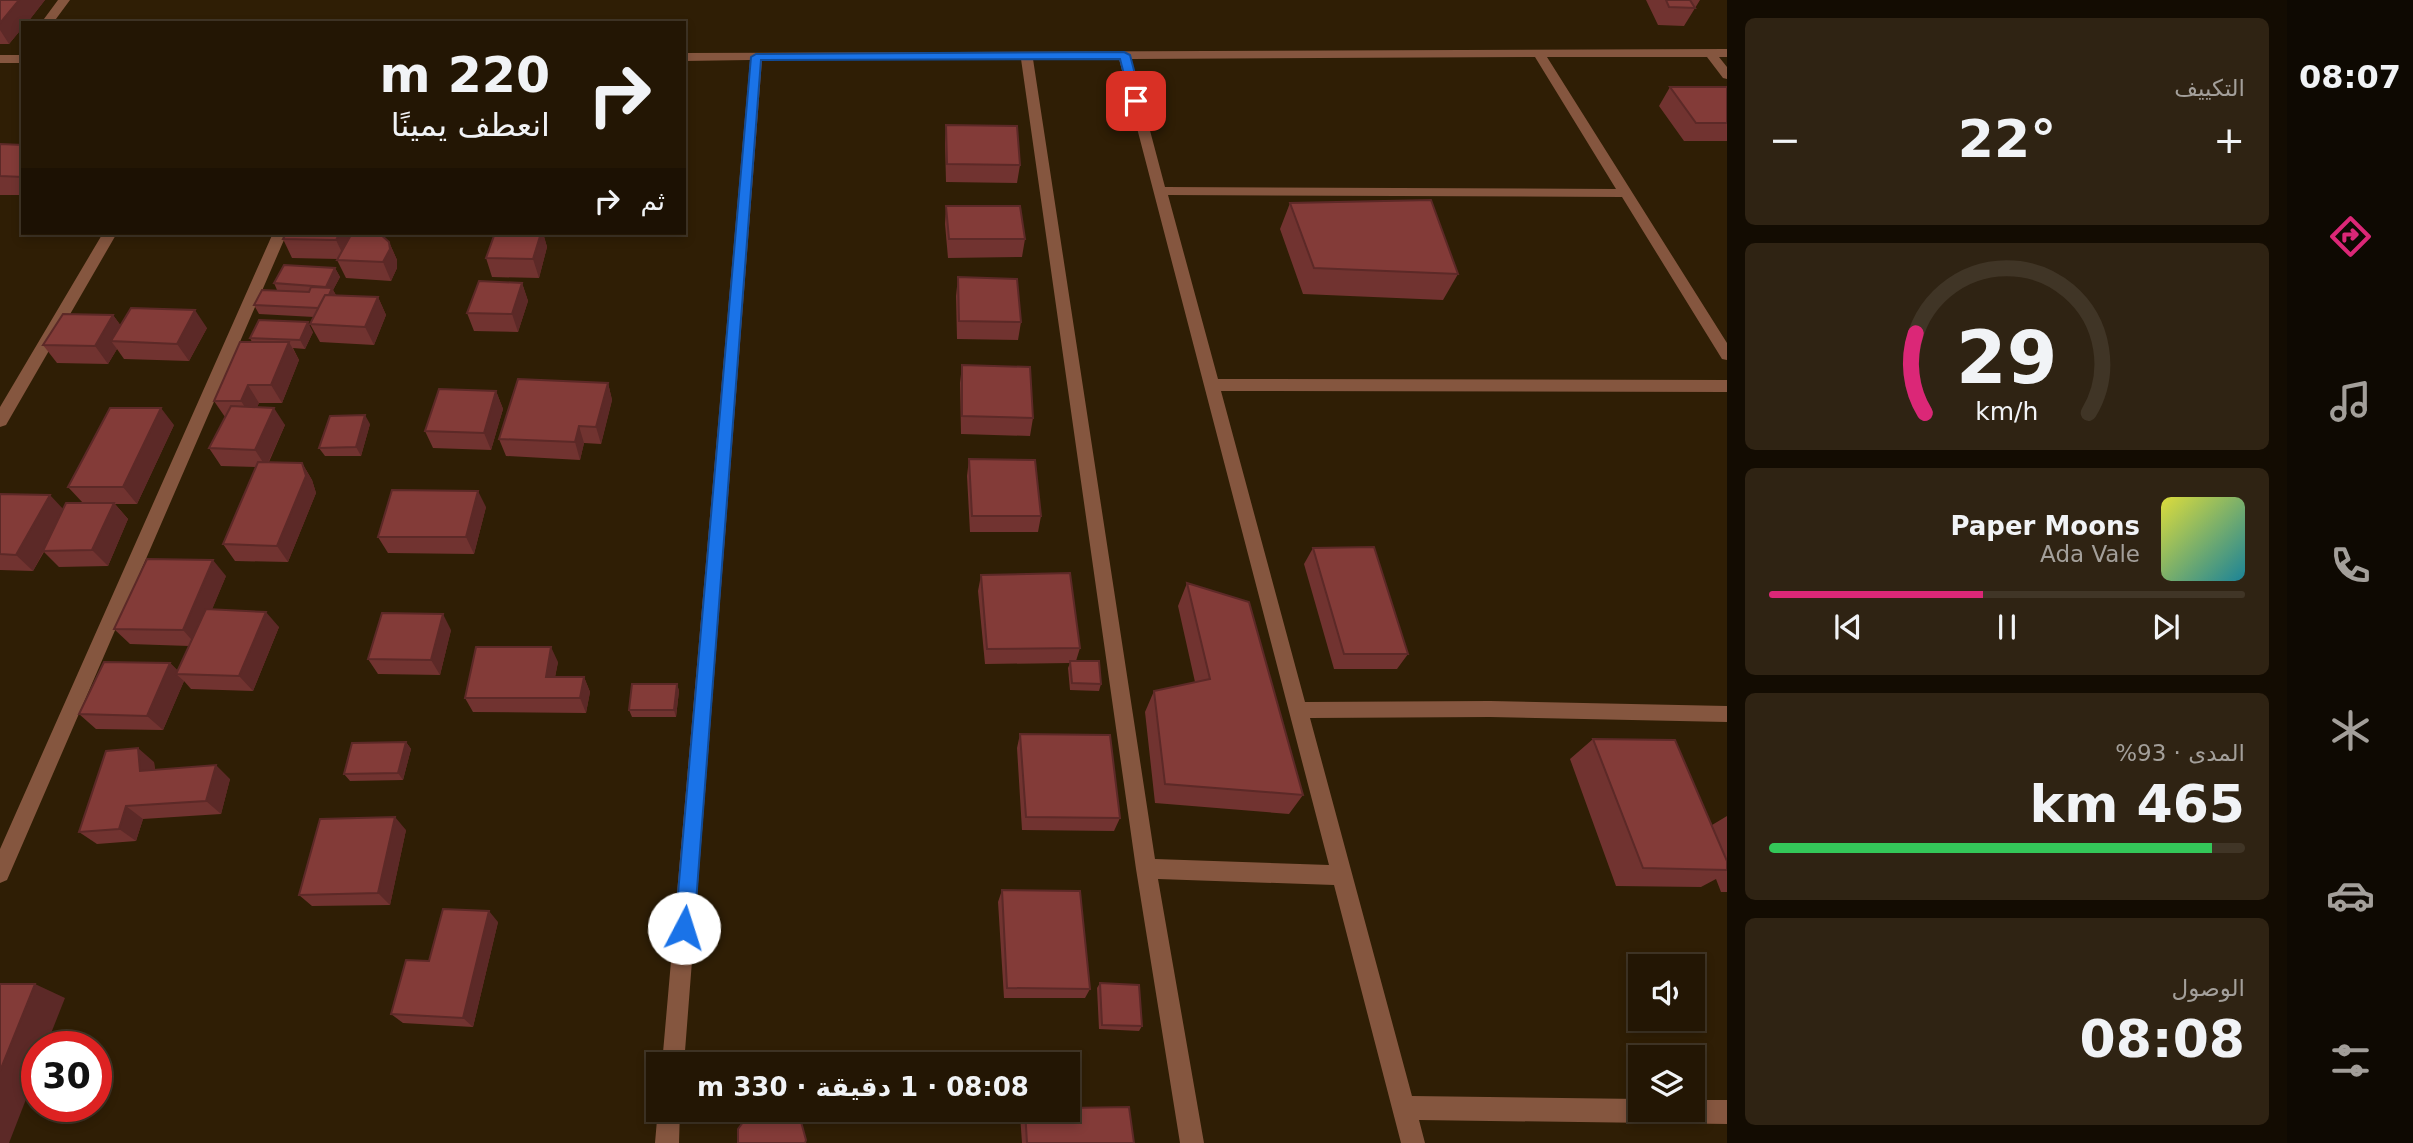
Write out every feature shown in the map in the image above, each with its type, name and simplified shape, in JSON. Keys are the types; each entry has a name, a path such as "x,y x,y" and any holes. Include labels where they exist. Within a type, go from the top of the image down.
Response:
{"street":[{"path":"48,21 64,0"},
{"path":"1710,53 1727,75"},
{"path":"686,57 1727,53"},
{"path":"1539,54 1727,355"},
{"path":"1124,55 1413,1143"},
{"path":"1027,56 1146,869 1192,1143"},
{"path":"0,59 21,57"},
{"path":"674,1052 756,57"},
{"path":"1160,191 1626,193"},
{"path":"0,421 109,235"},
{"path":"0,873 279,235"},
{"path":"1212,386 1727,386"},
{"path":"1298,710 1490,709 1727,714"},
{"path":"1146,869 1342,875"},
{"path":"1404,1108 1727,1112"},
{"path":"667,1143 668,1122"}],"building":[{"path":"0,0 19,0 0,23"},
{"path":"1666,0 1690,0 1695,8 1669,7"},
{"path":"1670,87 1727,87 1727,123 1696,123"},
{"path":"946,125 1017,126 1020,165 947,164"},
{"path":"0,144 21,145 21,177 0,176"},
{"path":"1431,200 1458,274 1314,268 1290,203"},
{"path":"946,206 1020,206 1025,239 949,239"},
{"path":"285,235 339,235 336,240 283,239"},
{"path":"351,235 381,235 389,242 390,249 383,262 337,260"},
{"path":"494,235 540,235 533,259 486,258"},
{"path":"284,265 335,268 326,287 274,283"},
{"path":"958,277 1017,279 1021,322 959,321"},
{"path":"479,281 522,283 512,314 467,313"},
{"path":"311,287 332,288 318,308 254,305 262,290 309,292"},
{"path":"325,295 378,297 365,327 310,324"},
{"path":"131,308 195,310 177,344 111,341"},
{"path":"63,314 113,315 95,346 43,345"},
{"path":"259,320 308,322 300,340 250,338"},
{"path":"240,342 289,342 271,385 248,385 241,401 214,401"},
{"path":"962,365 1030,367 1033,418 962,416"},
{"path":"518,379 608,383 596,427 579,426 575,442 499,439"},
{"path":"439,389 496,391 484,433 425,431"},
{"path":"231,406 274,408 255,450 209,448"},
{"path":"110,408 161,408 123,487 68,487"},
{"path":"365,415 356,447 319,448 330,416"},
{"path":"969,459 1035,460 1041,516 972,516"},
{"path":"258,462 302,463 306,476 277,546 223,544"},
{"path":"392,490 478,491 466,537 378,537"},
{"path":"0,494 50,495 16,555 0,554"},
{"path":"66,503 114,503 92,550 43,551"},
{"path":"1374,547 1408,654 1344,654 1313,548"},
{"path":"147,559 213,560 183,630 114,629"},
{"path":"1070,573 1080,648 987,649 981,575"},
{"path":"1187,583 1249,602 1303,795 1165,784 1154,691 1210,679"},
{"path":"206,609 266,612 239,676 176,674"},
{"path":"382,613 443,614 431,660 368,659"},
{"path":"476,647 551,647 546,677 584,677 580,698 465,698"},
{"path":"1070,661 1099,661 1101,684 1072,683"},
{"path":"104,662 170,663 147,716 79,714"},
{"path":"632,684 677,684 674,710 629,710"},
{"path":"1020,734 1110,735 1120,818 1026,817"},
{"path":"1593,739 1675,740 1727,861 1727,870 1643,868"},
{"path":"406,742 398,773 344,774 352,743"},
{"path":"138,748 140,771 216,765 206,801 126,806 119,829 79,832 106,751"},
{"path":"395,817 378,893 299,895 320,819"},
{"path":"1002,890 1080,891 1090,989 1007,988"},
{"path":"443,909 489,911 463,1018 391,1014 406,960 429,961"},
{"path":"1100,983 1139,985 1142,1026 1102,1025"},
{"path":"0,984 35,984 0,1071"},
{"path":"1129,1107 1134,1143 1027,1143 1026,1122 1080,1122 1080,1108"},
{"path":"743,1122 801,1122 806,1140 805,1143 738,1143 738,1129"}],"route":[{"path":"684,928 756,57 1124,55 1136,101"}]}
